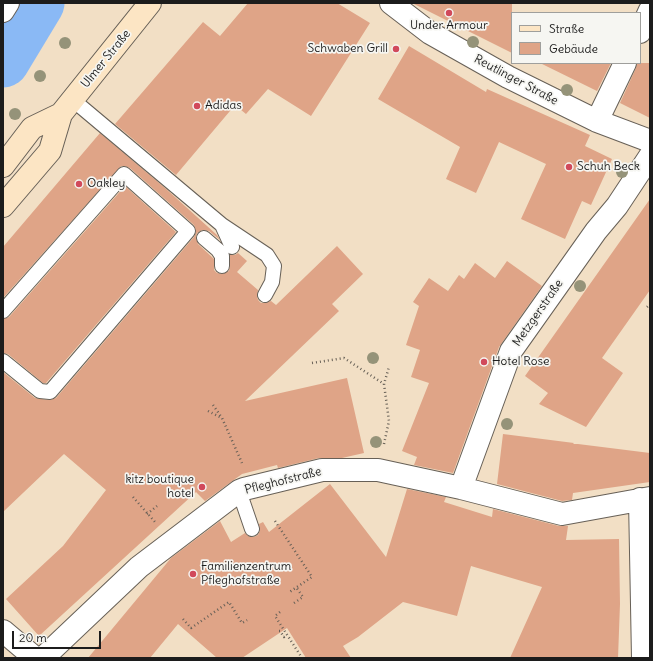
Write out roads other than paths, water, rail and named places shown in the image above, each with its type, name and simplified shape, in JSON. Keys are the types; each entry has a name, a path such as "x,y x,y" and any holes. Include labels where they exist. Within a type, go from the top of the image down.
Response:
{"main road":[{"name":"Ulmer Straße","path":"3,206 50,150 67,107 150,3"},
{"name":"Ulmer Straße","path":"3,166 32,128 67,107"}],"street":[{"path":"3,11 8,3"},
{"name":"Reutlinger Straße","path":"391,3 430,33 508,77 598,122 650,141"},
{"path":"641,30 650,10"},
{"path":"598,122 625,64"},
{"name":"Metzgerstraße","path":"461,488 511,351 596,231 617,206 650,156"},
{"name":"Pfleghofstraße","path":"42,658 139,568 245,489 322,470 378,470 461,488 562,514 645,498"},
{"path":"643,658 645,498"},
{"path":"3,631 35,658"}],"lane":[{"path":"67,107 222,225 267,255 274,266 272,282 265,295"},
{"path":"3,311 124,174 188,231 50,392 40,391 3,361"},
{"path":"222,225 232,247"},
{"path":"204,238 218,250 222,256 222,266"},
{"path":"245,489 252,529"}],"waterway":[{"path":"3,61 38,3"}],"place":[{"name":"Under Armour","path":"449,13"},
{"name":"Schwaben Grill","path":"396,49"},
{"name":"Adidas","path":"197,106"},
{"name":"Schuh Beck","path":"569,167"},
{"name":"Oakley","path":"79,184"},
{"name":"Hotel Rose","path":"484,362"},
{"name":"kitz boutique hotel","path":"202,487"},
{"name":"Familienzentrum Pfleghofstraße","path":"193,574"}]}
